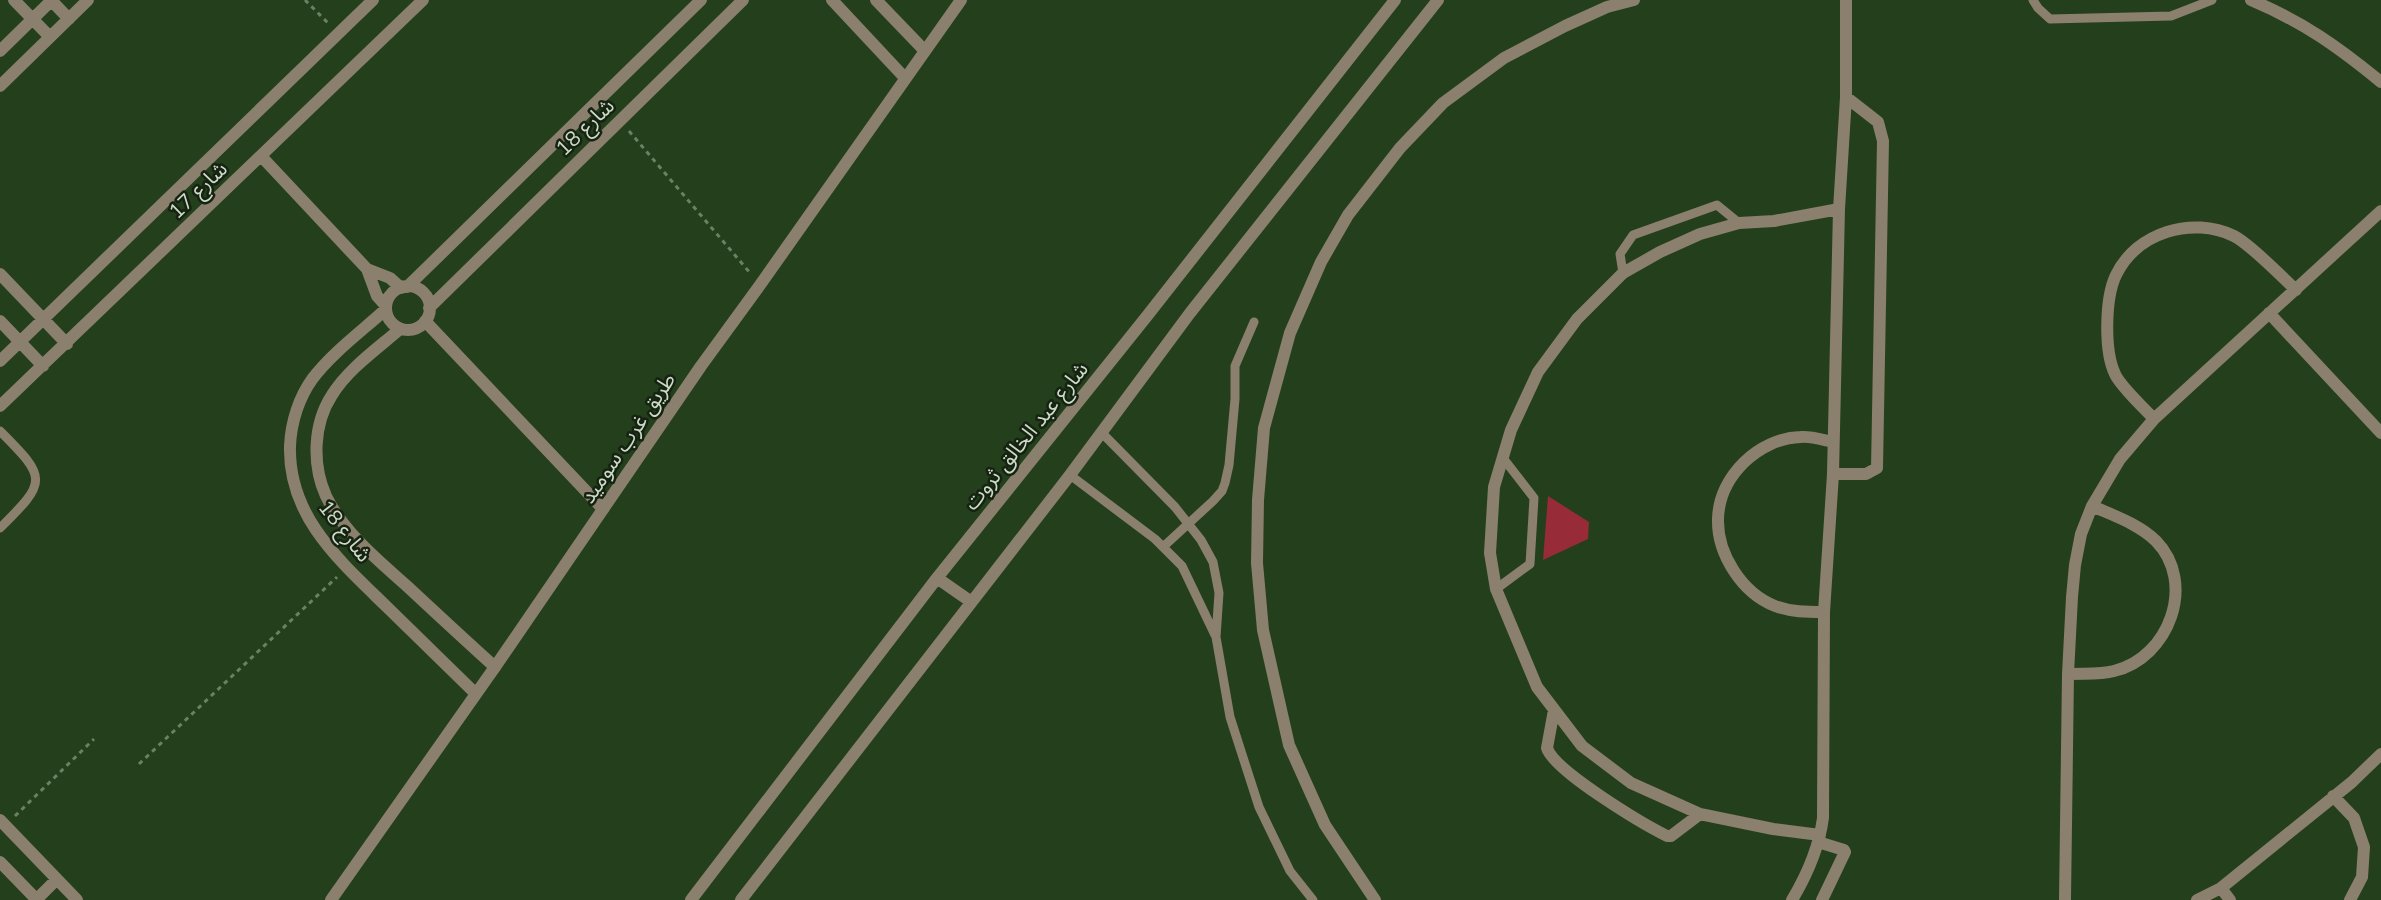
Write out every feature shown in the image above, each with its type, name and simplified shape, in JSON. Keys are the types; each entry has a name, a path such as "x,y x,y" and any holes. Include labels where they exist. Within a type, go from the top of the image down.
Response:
{"street":[{"path":"14,0 50,37"},
{"path":"0,51 51,0 69,19"},
{"path":"0,86 88,0"},
{"name":"شارع 17","path":"0,361 373,0"},
{"name":"شارع 17","path":"0,406 423,0"},
{"name":"شارع 18","path":"404,287 701,0"},
{"name":"شارع 18","path":"429,308 743,0"},
{"path":"832,0 905,78"},
{"path":"876,0 925,51"},
{"name":"طريق غرب سوميد","path":"331,900 495,667 700,366 760,285 961,0"},
{"name":"شارع عبد الخالق ثروت","path":"692,900 937,578 1147,316 1395,0"},
{"path":"744,898 970,601 1070,475 1190,313 1438,0"},
{"path":"1375,900 1325,825 1289,745 1263,630 1257,563 1257,500 1264,428 1290,333 1321,262 1348,214 1400,148 1443,103 1504,58 1565,26 1607,8 1634,0"},
{"path":"1794,900 1819,839 1823,818 1824,612 1833,474 1839,209 1846,97 1846,0"},
{"path":"2251,0 2310,28 2381,82"},
{"path":"1833,474 1866,474 1877,468 1884,141 1878,122 1846,97"},
{"path":"261,156 367,269 390,321 400,329 417,328 425,321 429,308 427,298 421,291 404,287 390,278 367,269"},
{"path":"1822,900 1845,852 1819,839 1700,814 1631,783 1582,746 1537,687 1496,589 1490,553 1494,488 1510,430 1538,372 1576,319 1623,273 1660,252 1700,234 1739,223 1774,221 1839,209"},
{"path":"2065,900 2068,674 2075,565 2081,534 2092,506 2120,459 2154,419 2381,211"},
{"path":"2154,419 2115,376 2109,353 2110,296 2116,275 2134,252 2156,234 2178,228 2207,228 2235,237 2296,290"},
{"path":"0,274 67,344"},
{"path":"386,308 391,295 404,287"},
{"name":"شارع 18","path":"386,308 313,378 297,408 290,434 290,465 297,497 315,530 347,567 475,693"},
{"path":"2270,313 2381,433"},
{"path":"0,321 44,366"},
{"path":"425,321 603,509"},
{"name":"شارع 18","path":"400,329 353,370 332,395 322,417 317,436 317,464 326,495 340,517 366,549 495,667"},
{"path":"1824,612 1789,611 1772,605 1756,595 1738,578 1723,550 1718,519 1725,487 1744,461 1770,444 1801,437 1833,442"},
{"path":"2068,674 2114,671 2133,663 2153,648 2172,620 2177,582 2168,559 2156,541 2137,527 2092,506"},
{"path":"937,578 970,601"},
{"path":"1554,710 1547,748 1564,769 1641,823 1667,836 1671,836 1700,814"},
{"path":"2197,900 2221,888 2352,782 2381,754"},
{"path":"2333,796 2354,818 2364,847 2362,878 2350,900"},
{"path":"3,823 76,900"},
{"path":"0,862 36,900 57,879"},
{"path":"2221,888 2230,900"}],"lane":[{"path":"2033,0 2050,19 2171,16 2212,0"},
{"path":"1623,273 1620,254 1633,235 1717,205 1739,223"},
{"path":"1163,547 1213,501 1225,483 1234,410 1235,366 1254,322"},
{"path":"0,431 29,460 36,482 32,494 0,528"},
{"path":"1102,433 1175,507 1201,540 1213,562 1219,593 1216,637 1230,717 1259,807 1290,871 1313,900"},
{"path":"1496,589 1530,564 1534,498 1503,458"},
{"path":"1070,475 1163,547 1182,566 1216,637"}],"path":[{"path":"305,0 338,34"},
{"path":"620,120 760,285"},
{"path":"139,764 347,567"},
{"path":"3,823 94,739"}],"shaded area":[{"path":"1548,496 1589,522 1588,539 1543,560"}]}
